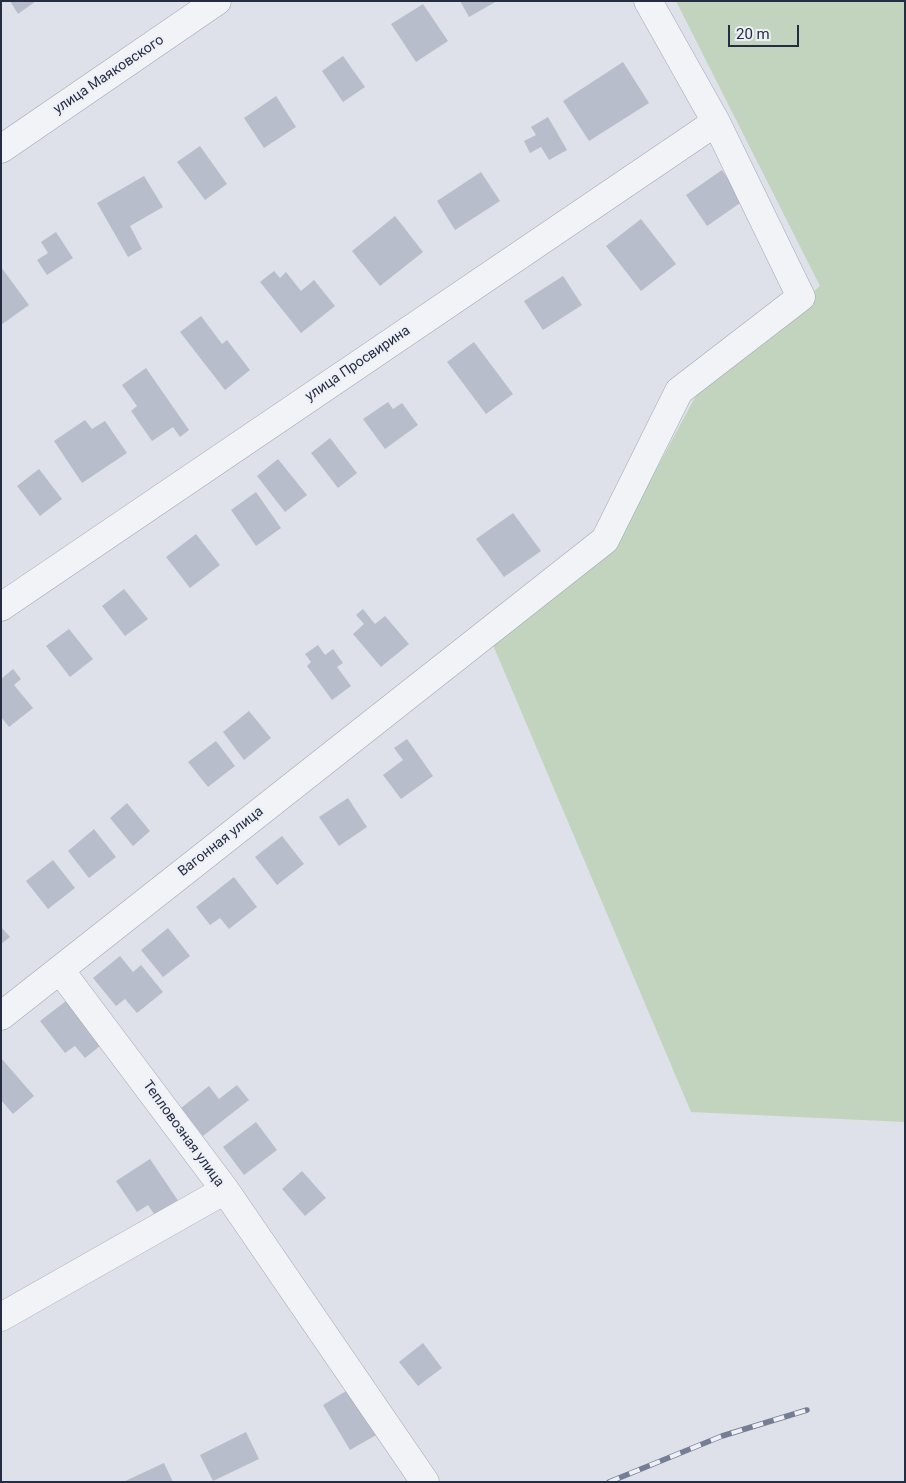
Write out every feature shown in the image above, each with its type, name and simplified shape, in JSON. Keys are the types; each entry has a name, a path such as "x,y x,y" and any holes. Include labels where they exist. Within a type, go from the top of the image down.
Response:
{"street":[{"name":"улица Маяковского","path":"1,149 217,1"},
{"path":"648,1 716,122"},
{"name":"улица Просвирина","path":"1,607 716,122"},
{"name":"Вагонная улица","path":"1,1016 605,540 679,391 801,297 716,122"},
{"name":"Тепловозная улица","path":"1,1316 225,1190 60,970"},
{"path":"225,1190 425,1482"}],"green space":[{"path":"676,1 905,1 905,1122 691,1112 493,645 614,548 700,388 820,286"}],"building":[{"path":"10,1 36,1 18,14"},
{"path":"460,1 497,1 469,17"},
{"path":"423,4 448,41 416,62 391,24"},
{"path":"343,56 365,87 343,102 322,71"},
{"path":"623,62 649,103 589,141 563,101"},
{"path":"276,96 296,127 264,148 244,118"},
{"path":"548,117 567,150 549,160 541,147 530,153 524,141 536,135 531,127"},
{"path":"200,146 227,184 205,200 177,162"},
{"path":"722,170 743,201 707,226 686,195"},
{"path":"481,172 500,201 455,230 437,201"},
{"path":"144,176 163,207 130,226 142,249 128,257 97,203"},
{"path":"395,216 423,252 380,286 352,251"},
{"path":"641,219 676,264 641,291 606,246"},
{"path":"56,232 73,258 47,275 37,260 48,253 41,242"},
{"path":"1,267 29,305 1,325"},
{"path":"274,271 280,278 286,272 301,291 314,280 335,306 301,333 260,282"},
{"path":"563,276 582,305 543,330 524,301"},
{"path":"201,316 222,344 227,340 250,370 225,390 180,332"},
{"path":"474,342 513,394 486,414 447,362"},
{"path":"146,368 189,430 180,437 173,427 152,441 131,411 137,406 122,385"},
{"path":"388,402 393,409 402,403 418,425 385,449 363,419"},
{"path":"85,420 92,429 105,421 127,453 82,483 54,441"},
{"path":"330,438 357,473 338,488 311,453"},
{"path":"278,459 307,495 285,512 257,476"},
{"path":"39,469 62,499 40,516 17,486"},
{"path":"256,492 281,528 256,546 231,510"},
{"path":"513,513 541,551 504,577 476,539"},
{"path":"196,534 220,565 190,588 166,557"},
{"path":"124,589 148,619 125,636 102,606"},
{"path":"363,609 375,624 385,616 409,644 381,667 353,634 364,624 356,615"},
{"path":"69,629 93,659 70,677 46,646"},
{"path":"318,645 325,655 333,649 343,663 337,667 351,686 332,700 307,666 311,662 305,654"},
{"path":"13,669 21,679 14,685 33,708 9,727 1,717 1,679"},
{"path":"249,711 271,738 244,760 223,732"},
{"path":"407,739 433,776 401,799 383,775 403,760 394,748"},
{"path":"216,741 235,766 208,787 188,762"},
{"path":"348,798 367,827 339,846 319,817"},
{"path":"127,803 150,831 133,846 110,818"},
{"path":"94,829 116,857 89,878 68,851"},
{"path":"282,836 304,864 277,885 255,857"},
{"path":"53,860 75,888 48,909 26,881"},
{"path":"234,877 257,907 229,929 220,918 210,925 196,907"},
{"path":"1,927 10,937 1,944"},
{"path":"168,928 190,956 163,977 141,950"},
{"path":"120,956 133,972 141,965 163,992 137,1013 125,999 116,1006 93,978"},
{"path":"66,1001 100,1046 85,1058 75,1046 65,1053 40,1021"},
{"path":"1,1058 34,1096 13,1114 1,1100"},
{"path":"237,1085 249,1100 203,1136 181,1108 209,1086 219,1099"},
{"path":"256,1122 277,1150 244,1175 223,1147"},
{"path":"150,1159 181,1205 158,1220 148,1205 137,1212 116,1181"},
{"path":"302,1171 326,1198 305,1216 282,1189"},
{"path":"423,1343 442,1368 418,1386 399,1362"},
{"path":"351,1388 378,1434 350,1450 323,1405"},
{"path":"246,1432 259,1459 213,1481 200,1455"},
{"path":"164,1463 173,1482 123,1482"}],"railway":[{"path":"609,1482 722,1436 807,1410"}]}
